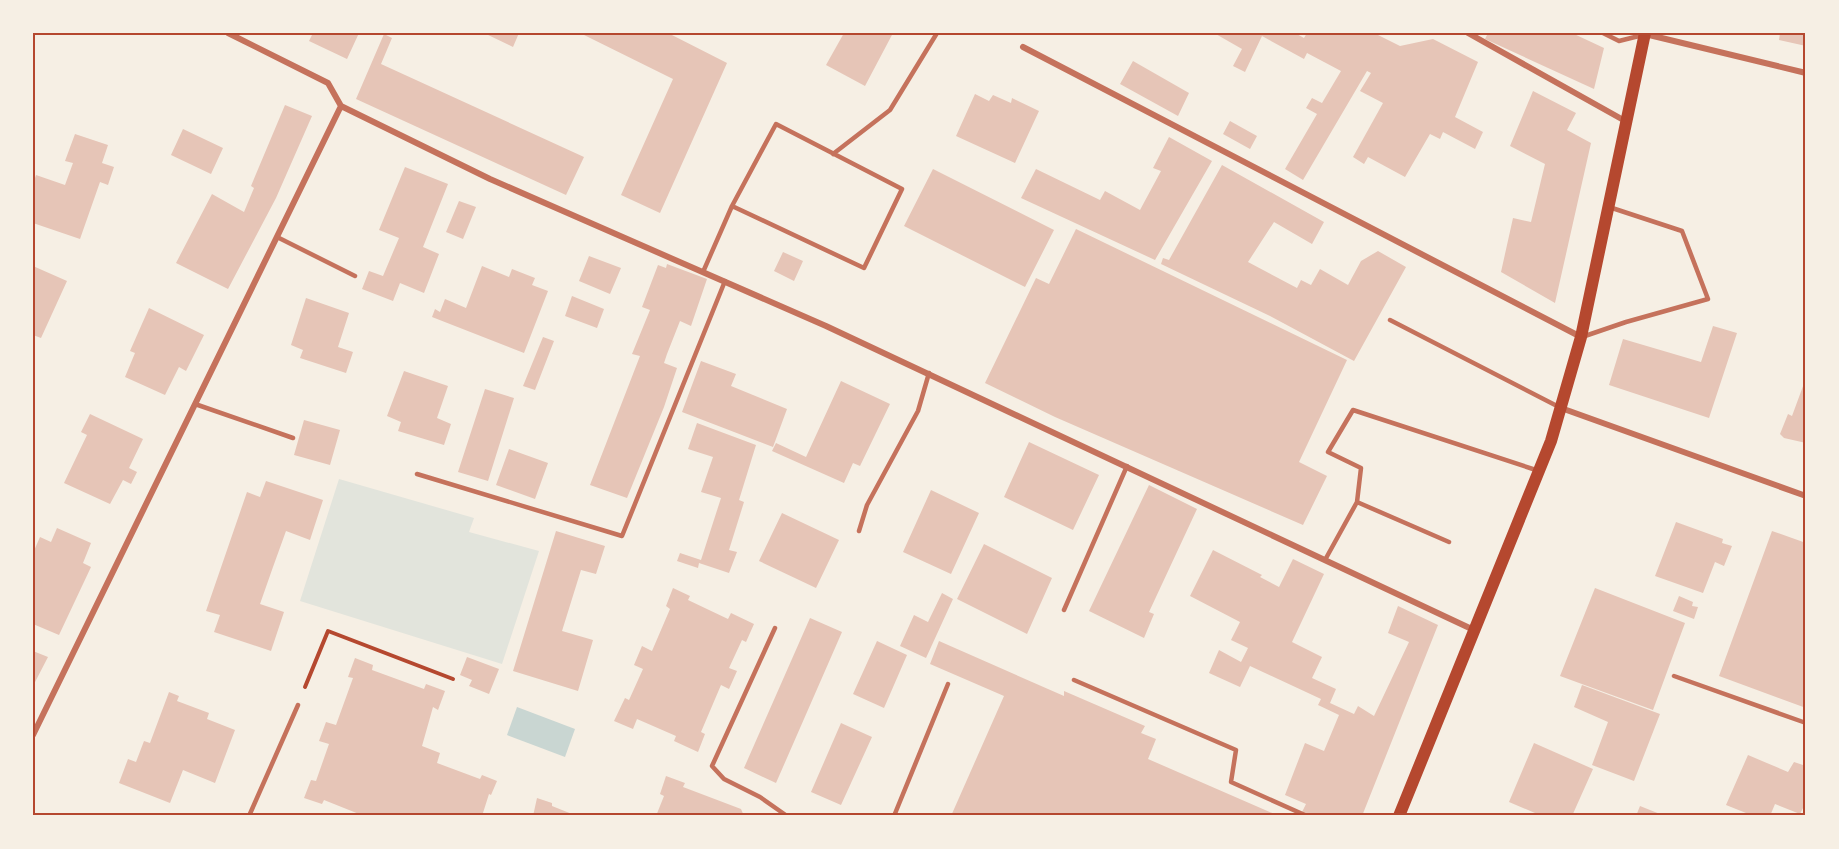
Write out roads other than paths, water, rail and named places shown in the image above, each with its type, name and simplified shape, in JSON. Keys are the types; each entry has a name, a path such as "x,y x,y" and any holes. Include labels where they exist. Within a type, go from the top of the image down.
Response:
{"main road":[{"path":"1400,816 1476,631 1539,471 1561,408 1581,337 1645,34"}],"street":[{"path":"228,33 328,83 341,105 490,179 725,281 929,374 1476,631"},
{"path":"1468,33 1627,122"},
{"path":"1645,34 1806,73"},
{"path":"1023,47 1581,337"},
{"path":"33,735 341,105"},
{"path":"1561,408 1806,496"}],"lane":[{"path":"833,154 890,110 937,33"},
{"path":"1603,33 1619,41 1645,34"},
{"path":"703,272 732,206 776,124 902,189 864,268 732,206"},
{"path":"1581,337 1708,299 1682,231 1609,207"},
{"path":"277,237 355,276"},
{"path":"417,474 622,537 725,281"},
{"path":"1390,320 1561,408"},
{"path":"859,531 867,505 918,411 929,374"},
{"path":"195,404 293,438"},
{"path":"1325,560 1357,502 1361,468 1328,452 1353,411 1539,471"},
{"path":"1064,610 1127,466"},
{"path":"1357,502 1449,542"},
{"path":"774,628 712,766 724,779 760,798 786,816"},
{"path":"1674,676 1806,723"},
{"path":"1074,680 1236,750 1231,782 1307,816"},
{"path":"894,816 948,684"},
{"path":"249,816 298,705"}]}
